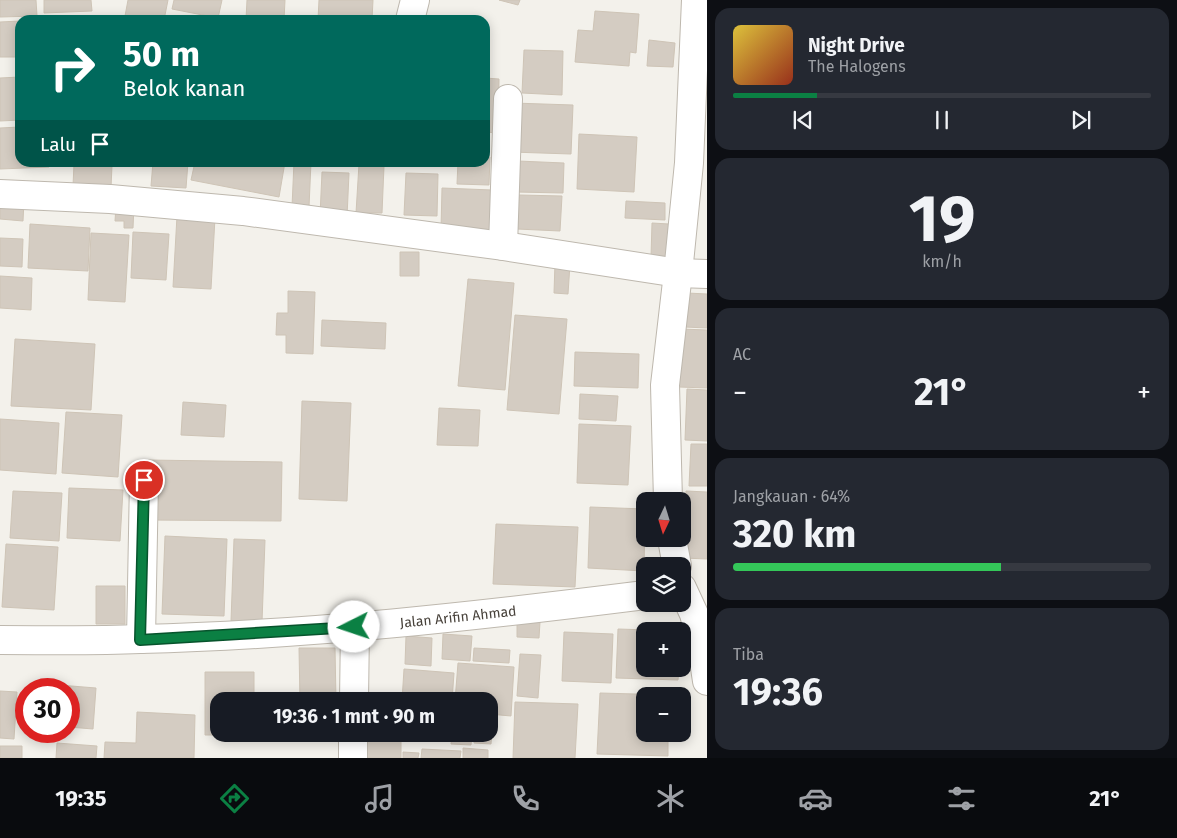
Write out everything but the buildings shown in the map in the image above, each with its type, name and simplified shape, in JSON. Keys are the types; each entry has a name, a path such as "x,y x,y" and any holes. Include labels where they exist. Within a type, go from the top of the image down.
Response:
{"street":[{"path":"411,15 415,0"},
{"path":"668,492 665,385 688,163 696,0"},
{"path":"503,246 508,99"},
{"path":"0,194 110,199 243,210 503,246 678,273 707,274"},
{"path":"140,640 144,480"},
{"path":"691,589 707,588"},
{"name":"Jalan Arifin Ahmad","path":"0,640 140,640 354,627 507,612 636,596"},
{"path":"691,607 701,641 707,681"},
{"path":"354,627 354,692"},
{"path":"352,758 353,742"}],"route":[{"path":"144,480 140,640 354,627"}]}
